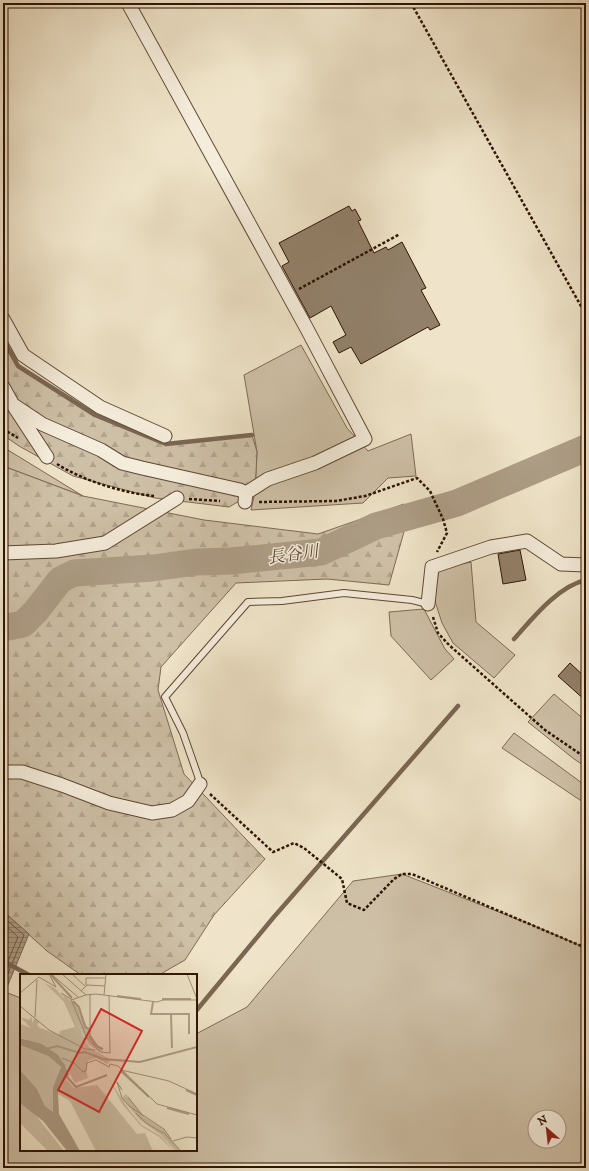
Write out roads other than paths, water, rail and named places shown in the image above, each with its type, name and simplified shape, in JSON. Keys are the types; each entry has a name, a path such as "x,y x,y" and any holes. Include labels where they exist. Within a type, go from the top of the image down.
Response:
{"street":[{"path":"8,401 42,424 101,450 122,462 142,468 240,490 246,498 268,479 315,463 364,439 288,295 128,3"},
{"path":"3,319 23,355 100,407 165,436"},
{"path":"3,387 8,401 47,457"},
{"path":"3,553 56,552 105,543 177,498"},
{"path":"428,604 432,567 491,547 527,541 561,564 586,565"},
{"path":"3,772 22,772 109,803 152,813 172,810 188,801 200,784"}],"lane":[{"path":"200,784 183,733 165,697 248,602 282,601 344,593 412,600 428,604"}],"water":[{"path":"3,911 29,934 3,999"}],"waterway":[{"path":"3,339 18,366 95,415 166,444 252,435"},
{"name":"長谷川","path":"3,628 23,624 36,611 60,580 74,573 153,568 196,562 231,561 321,552 376,526 457,503 586,448"},
{"path":"514,639 546,604 565,589 586,580"},
{"path":"197,1010 273,918 458,706"},
{"path":"3,961 27,974"}]}
